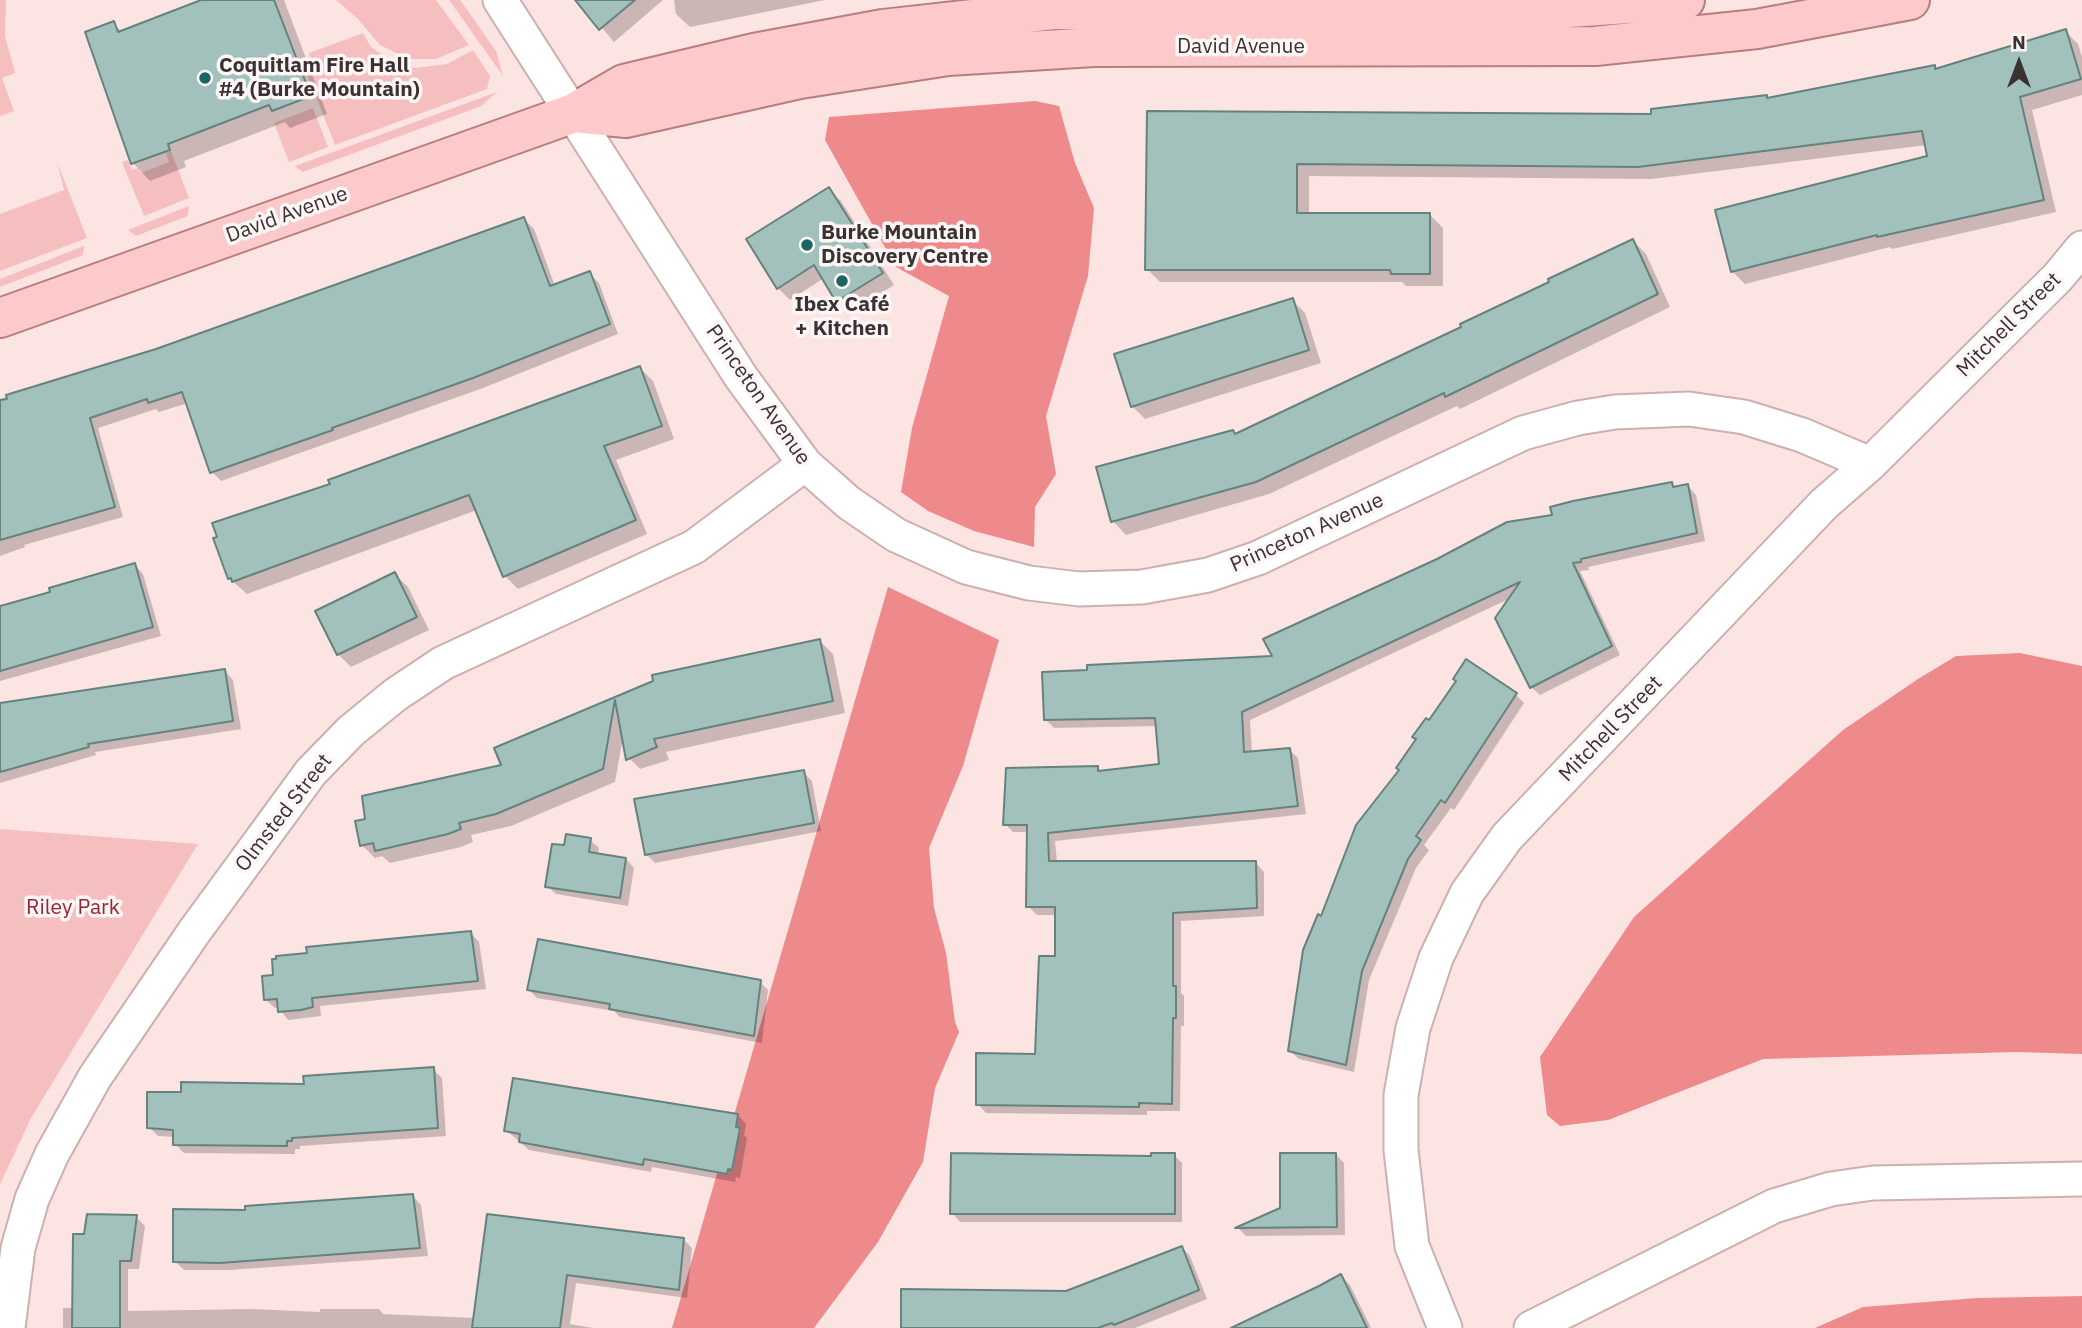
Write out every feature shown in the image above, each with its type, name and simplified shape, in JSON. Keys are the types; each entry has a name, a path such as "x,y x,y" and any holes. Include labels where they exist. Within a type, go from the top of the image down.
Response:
{"main road":[{"name":"David Avenue","path":"0,318 574,113 624,84 754,53 883,29 986,15 1118,9 1555,9 1685,0"},
{"name":"David Avenue","path":"574,113 626,118 800,79 948,56 1094,47 1595,46 1757,29 1910,0"}],"street":[{"name":"Princeton Avenue","path":"500,0 741,377 805,464 863,514 932,554 1014,580 1094,590 1164,585 1242,564 1499,443 1544,427 1603,413 1689,409 1744,417 1801,435 1870,464"},
{"name":"Mitchell Street","path":"1446,1328 1412,1246 1401,1150 1401,1095 1413,1028 1436,958 1467,892 1507,837 1824,504 1870,464 2059,276 2082,248"},
{"name":"Olmsted Street","path":"8,1328 18,1248 33,1199 58,1142 95,1077 194,932 311,772 351,731 395,695 443,663 694,547 805,464"},
{"path":"1531,1328 1773,1206 1830,1189 1873,1183 2082,1179"}],"green space":[{"path":"0,0 6,0 5,36 15,73 2,78 14,111 0,116"},
{"path":"336,0 436,0 469,45 436,59 408,59 380,45 357,18"},
{"path":"449,0 460,0 463,4 496,51 503,76"},
{"path":"363,33 371,47 388,59 415,68 447,64 473,50 490,76 487,89 335,145 302,61 310,58 309,53"},
{"path":"497,92 481,106 303,172 295,166"},
{"path":"313,108 328,147 289,162 274,123"},
{"path":"171,151 189,198 144,216 122,162 128,160 132,170 138,168 141,173 169,162 166,153"},
{"path":"57,162 87,238 0,271 0,214 64,190"},
{"path":"189,206 188,216 136,236 128,230"},
{"path":"84,246 83,255 0,287 0,279"},
{"name":"Riley Park","path":"0,829 198,844 31,1118 0,1184"}],"shaded area":[{"path":"1035,101 1059,106 1075,163 1094,208 1088,276 1046,416 1056,474 1035,507 1034,547 974,531 928,511 901,492 912,428 949,296 896,267 825,140 829,117"},
{"path":"888,587 999,640 963,766 929,848 934,908 946,953 955,1022 959,1032 935,1088 923,1162 878,1242 814,1328 672,1328"},
{"path":"2020,653 2082,666 2082,1054 2016,1052 1763,1059 1608,1120 1560,1126 1547,1115 1540,1057 1634,917 1843,730 1956,656"},
{"path":"2082,1296 2082,1328 1815,1328 1863,1307 1977,1298"}],"building":[{"name":"Coquitlam Fire Hall #4 (Burke Mountain)","path":"201,0 274,0 311,96 272,111 269,105 168,144 170,150 131,164 85,32 114,21 118,32"},
{"path":"575,0 635,0 599,30"},
{"path":"2066,29 2081,79 2020,97 2044,200 1877,235 1731,272 1715,210 1927,156 1922,131 1638,167 1297,164 1297,213 1430,213 1430,274 1391,274 1390,270 1145,270 1147,111 1651,114 1651,109 1767,95 1767,98 1935,65 1935,69"},
{"name":"Burke Mountain Discovery Centre","path":"829,187 883,273 836,302 814,265 777,289 746,239"},
{"path":"524,217 550,286 590,271 610,324 473,378 210,473 182,392 148,403 147,399 90,418 115,507 0,540 0,400 7,399 6,395 156,349"},
{"path":"1633,239 1658,294 1445,397 1444,393 1256,482 1111,522 1096,467 1233,430 1235,434 1461,327 1460,324"},
{"path":"1293,298 1309,350 1131,407 1114,354"},
{"path":"640,366 662,426 604,446 636,520 503,577 469,495 232,582 231,578 228,579 213,538 217,537 212,523 330,484 328,480"},
{"path":"1672,482 1673,487 1688,484 1697,533 1573,563 1612,646 1530,688 1495,618 1520,582 1242,712 1244,752 1290,748 1298,806 1048,833 1049,861 1256,861 1257,908 1173,913 1176,1018 1173,1018 1172,1104 1139,1103 1139,1107 976,1105 976,1053 1035,1054 1039,956 1055,956 1055,907 1026,907 1027,825 1003,825 1006,768 1098,766 1098,771 1159,764 1155,718 1044,720 1042,672 1087,670 1087,665 1272,656 1263,639 1437,559 1507,522 1552,515 1550,507 1573,501"},
{"path":"135,563 153,627 0,671 0,606 50,592 49,588"},
{"path":"395,572 417,617 337,655 315,611"},
{"path":"820,639 833,701 654,739 657,747 626,760 615,700 603,769 496,814 459,823 461,829 448,834 375,851 373,843 360,846 355,821 365,819 362,796 501,765 494,748 653,681 652,675"},
{"path":"1466,659 1517,693 1445,803 1441,800 1416,836 1421,840 1408,859 1362,971 1346,1065 1288,1051 1303,950 1318,914 1321,916 1356,825 1399,770 1396,768 1416,739 1412,737 1426,718 1429,720 1456,681 1453,679"},
{"path":"225,669 233,721 88,744 89,747 0,772 0,703"},
{"path":"804,770 814,823 645,855 634,799"},
{"path":"566,834 591,838 589,852 626,858 620,898 545,887 552,844 564,845"},
{"path":"471,931 478,981 312,998 313,1007 301,1010 278,1012 277,999 264,1000 262,976 273,975 272,959 276,959 276,956 307,953 306,947"},
{"path":"538,939 761,980 754,1036 609,1009 610,1004 527,990"},
{"path":"434,1067 438,1128 292,1138 292,1141 287,1141 287,1146 173,1145 173,1130 147,1128 147,1092 181,1092 181,1082 304,1084 303,1076"},
{"path":"513,1078 738,1114 736,1127 740,1128 732,1170 728,1169 727,1174 644,1159 643,1165 519,1142 520,1134 504,1131"},
{"path":"951,1153 1151,1156 1151,1153 1175,1153 1175,1214 950,1214"},
{"path":"1280,1153 1336,1153 1337,1227 1235,1228 1280,1208"},
{"path":"413,1194 420,1248 220,1263 173,1262 173,1209 245,1210 245,1206"},
{"path":"87,1214 137,1215 131,1261 120,1261 120,1328 72,1328 73,1234 84,1234"},
{"path":"487,1214 684,1238 679,1290 567,1275 560,1328 472,1328"},
{"path":"1182,1246 1199,1290 1114,1325 1112,1323 1098,1328 901,1328 901,1289 1066,1291"},
{"path":"1341,1274 1367,1328 1231,1328 1319,1286"}],"place":[{"name":"Coquitlam Fire Hall #4 (Burke Mountain)","path":"205,78"},
{"name":"Burke Mountain Discovery Centre","path":"807,245"},
{"name":"Ibex Café + Kitchen","path":"842,281"}]}
